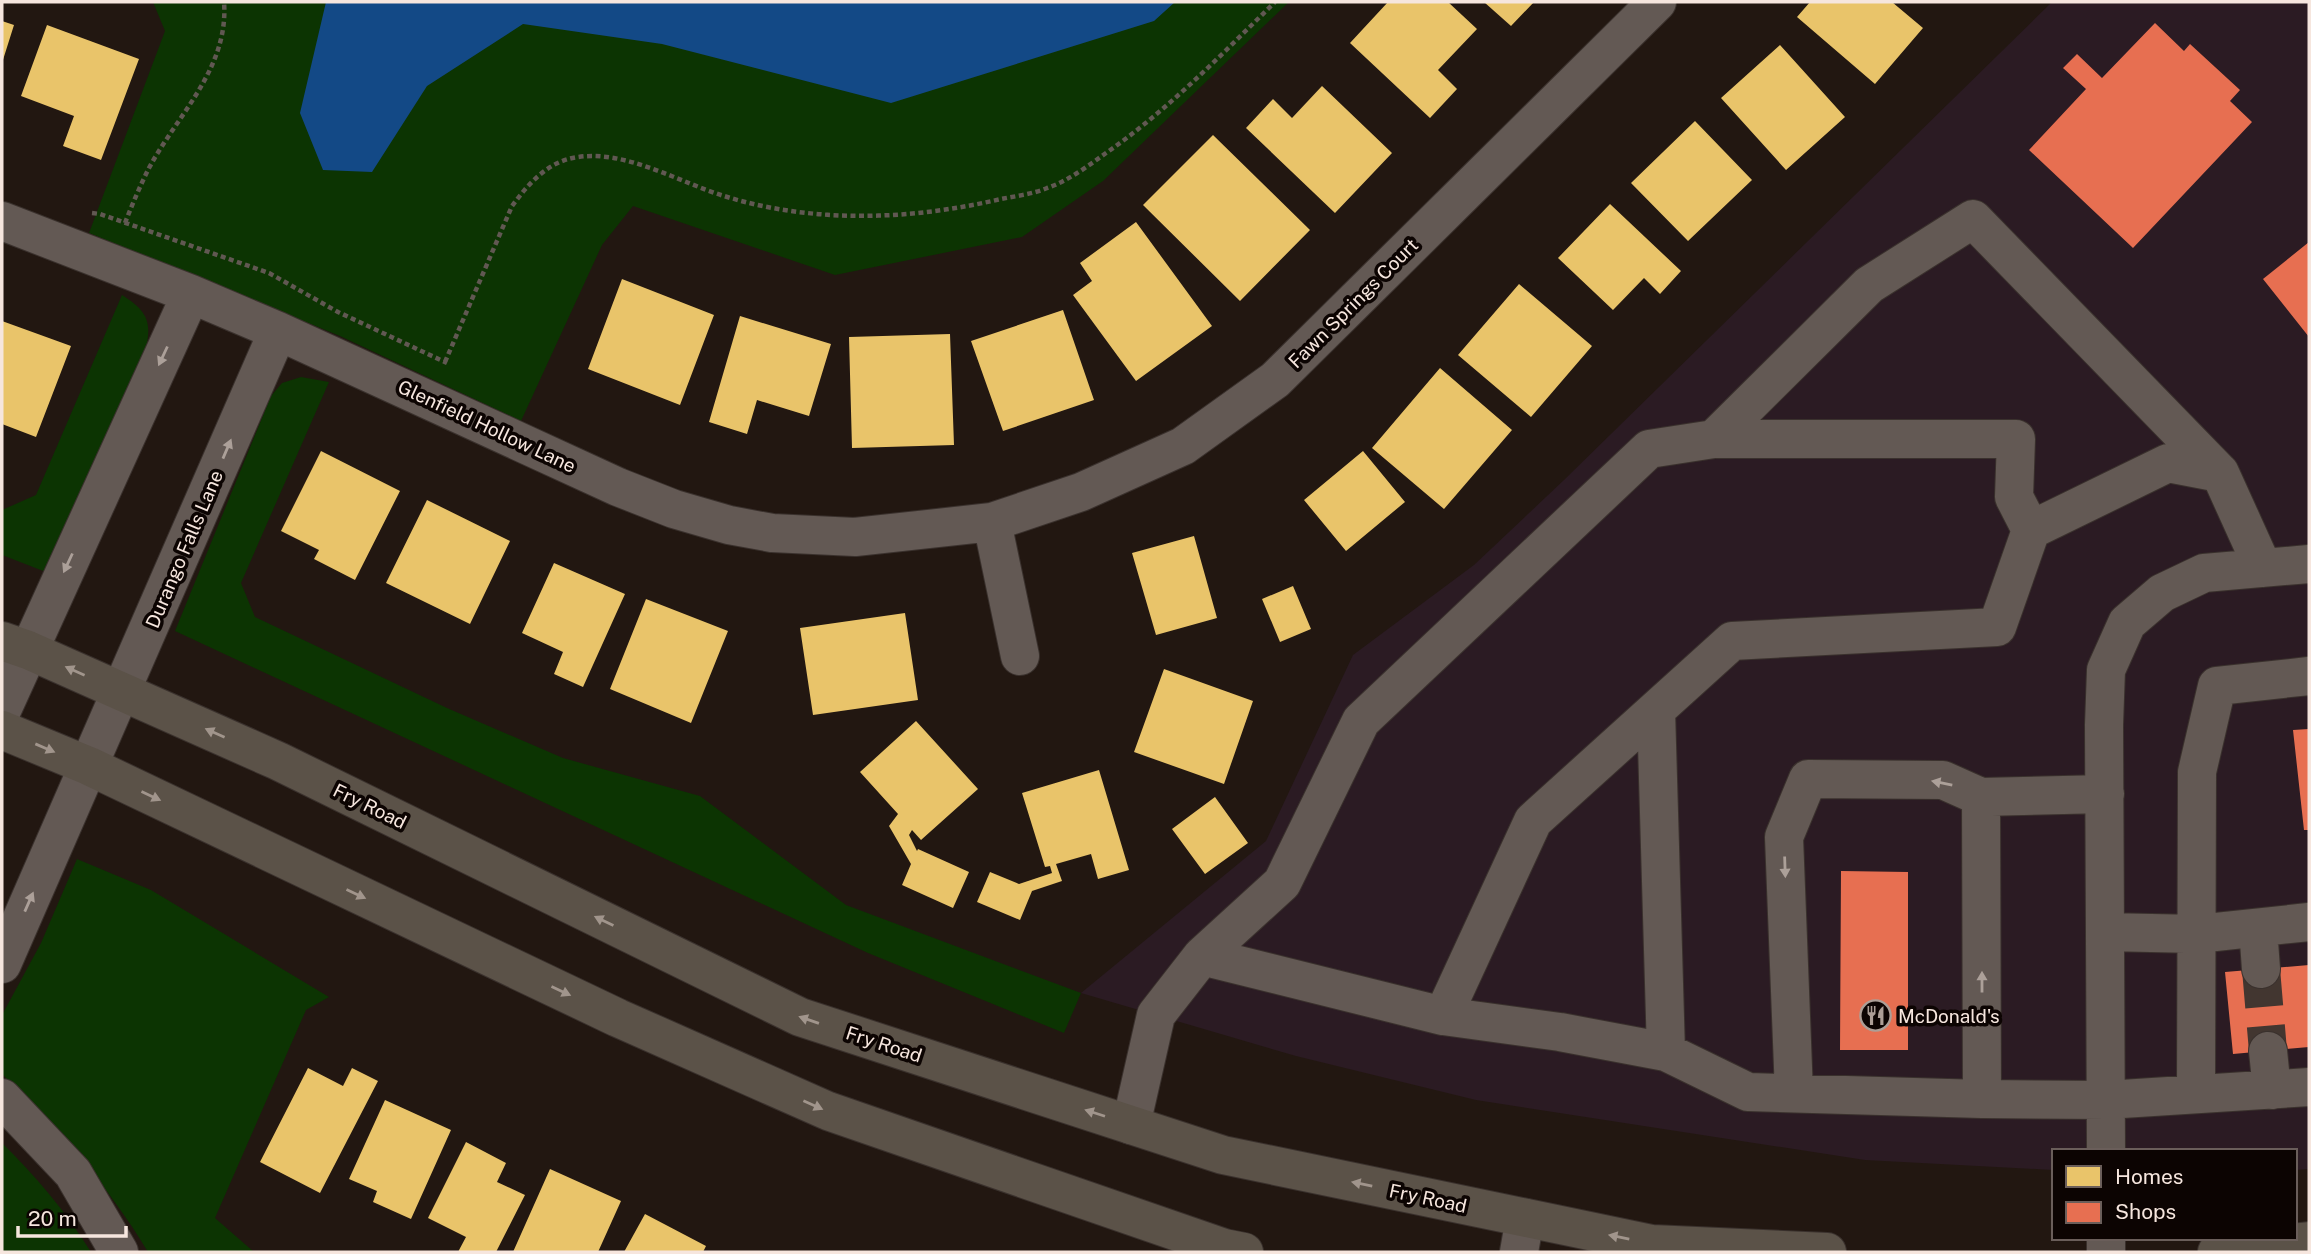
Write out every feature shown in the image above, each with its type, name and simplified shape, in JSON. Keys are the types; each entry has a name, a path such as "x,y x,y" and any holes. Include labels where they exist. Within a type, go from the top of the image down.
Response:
{"main road":[{"name":"Fry Road","path":"15,645 286,765 800,1017 1223,1155 1522,1235 1827,1252"},
{"path":"2,730 89,766 618,1018 828,1111 1224,1248 1244,1252"},
{"path":"2217,1252 2309,1241"}],"street":[{"name":"Fawn Springs Court","path":"992,522 1081,492 1183,446 1275,380 1657,2"},
{"path":"1714,439 1869,285 1973,219 2220,473 2263,568"},
{"name":"Glenfield Hollow Lane","path":"2,221 191,294 278,331 618,487 674,509 729,525 772,533 855,537 992,522"},
{"path":"2,710 15,645 191,294"},
{"name":"Durango Falls Lane","path":"2,964 278,331"},
{"path":"1131,1125 1156,1015 1202,956 1282,883 1361,722 1649,449 1714,439 2016,439 2014,497 2031,530"},
{"path":"1443,1016 1533,821 1732,641 1997,627 2031,530 2168,463 2220,473"},
{"path":"992,522 1020,656"},
{"path":"2106,1149 2106,670 2127,623 2162,593 2204,573 2309,564"},
{"path":"2196,1094 2197,772 2217,686 2309,676"},
{"path":"1656,710 1666,1052"},
{"path":"1794,1093 1784,837 1808,779 1943,780 1981,797 2105,794"},
{"path":"1981,797 1982,1100"},
{"path":"2105,932 2197,934 2309,922"},
{"path":"2258,928 2261,969"},
{"path":"1202,956 1443,1016 1560,1032 1666,1052 1748,1092 1982,1100 2106,1100 2309,1087"},
{"path":"2268,1051 2272,1090"},
{"path":"2,1098 73,1173 119,1252"}],"path":[{"path":"125,223 150,167 206,79 219,46 225,17 224,2"},
{"path":"444,362 512,206 541,172 558,163 576,157 600,156 629,161 726,197 823,215 883,216 966,208 1048,188 1090,165 1167,106 1275,2"}],"shaded area":[{"path":"2052,2 2309,2 2309,1169 2297,1170 2297,1149 2052,1149 2052,1170 1865,1160 1476,1100 1296,1056 1081,993 1266,841 1353,655 1474,565"}],"green space":[{"path":"153,2 1289,2 1103,181 1022,237 835,275 633,206 602,245 521,421 340,336 89,233 165,31"},
{"path":"122,295 139,308 147,321 148,336 144,356 51,574 2,555 2,510 36,495"},
{"path":"301,377 329,382 241,583 255,617 447,708 563,758 700,796 846,905 1081,993 1064,1033 868,953 175,631 271,396 282,383"},
{"path":"77,859 151,890 329,997 306,1010 215,1218 254,1252 148,1252 81,1158 2,1074 2,1015 41,943"},
{"path":"2,1143 50,1194 91,1252 2,1252"}],"water":[{"path":"326,2 1175,2 1154,21 891,103 662,44 523,24 427,86 372,172 323,170 300,113"}],"building: Homes":[{"path":"1388,2 1448,2 1477,29 1438,70 1457,89 1430,118 1350,43"},
{"path":"1484,2 1534,2 1511,26"},
{"path":"1810,2 1892,2 1923,28 1875,84 1797,17"},
{"path":"2,21 14,25 2,63"},
{"path":"47,25 139,59 101,160 63,146 74,116 21,96"},
{"path":"1780,45 1845,117 1786,170 1721,98"},
{"path":"1322,86 1392,153 1335,213 1246,128 1273,99 1292,118"},
{"path":"1695,121 1752,180 1688,241 1631,183"},
{"path":"1213,135 1310,230 1240,301 1143,205"},
{"path":"1610,204 1681,271 1660,294 1644,278 1613,310 1558,258"},
{"path":"1136,222 1212,326 1136,381 1073,295 1092,281 1080,263"},
{"path":"622,279 714,315 680,405 588,369"},
{"path":"1519,284 1592,346 1531,417 1458,355"},
{"path":"1063,310 1094,400 1003,431 971,341"},
{"path":"740,316 831,344 809,416 757,400 747,434 709,422"},
{"path":"2,321 71,346 36,437 2,424"},
{"path":"950,334 954,445 852,448 849,337"},
{"path":"1440,368 1512,430 1444,509 1372,448"},
{"path":"321,451 400,491 355,580 314,559 319,550 281,531"},
{"path":"1363,451 1405,502 1346,551 1304,500"},
{"path":"427,500 510,541 470,624 386,583"},
{"path":"1194,536 1217,618 1156,635 1132,553"},
{"path":"554,563 625,594 583,687 554,674 563,652 522,633"},
{"path":"1293,586 1311,629 1280,642 1262,599"},
{"path":"646,599 728,631 691,723 610,689"},
{"path":"905,613 918,700 813,715 800,628"},
{"path":"1164,669 1253,701 1224,784 1134,752"},
{"path":"916,721 978,789 921,840 912,830 909,835 917,851 918,849 969,872 953,908 902,885 911,864 889,826 898,814 860,772"},
{"path":"1099,770 1129,870 1098,879 1091,854 1056,864 1062,881 1032,891 1020,920 977,902 990,872 1019,884 1052,873 1050,866 1045,867 1022,793"},
{"path":"1215,797 1248,843 1205,874 1172,829"},
{"path":"308,1068 343,1086 352,1068 378,1081 320,1193 260,1162"},
{"path":"385,1100 451,1130 411,1219 373,1202 377,1191 349,1179"},
{"path":"466,1142 506,1163 497,1182 525,1195 496,1252 458,1252 466,1237 428,1218"},
{"path":"550,1169 621,1201 598,1252 513,1252"},
{"path":"645,1214 706,1246 703,1252 624,1252"}],"building: Shops":[{"path":"2155,23 2184,51 2190,44 2240,90 2230,101 2252,122 2133,248 2029,150 2086,89 2063,68 2077,54 2102,78"},
{"path":"2309,242 2309,337 2263,279"},
{"path":"2309,729 2309,830 2304,830 2293,730"},
{"path":"1841,871 1908,872 1908,1050 1840,1050"},
{"path":"2309,965 2309,1047 2233,1054 2225,972"}],"tunnel":[{"path":"2261,969 2268,1051"}],"place":[{"name":"McDonald's","path":"1875,1016"}]}
